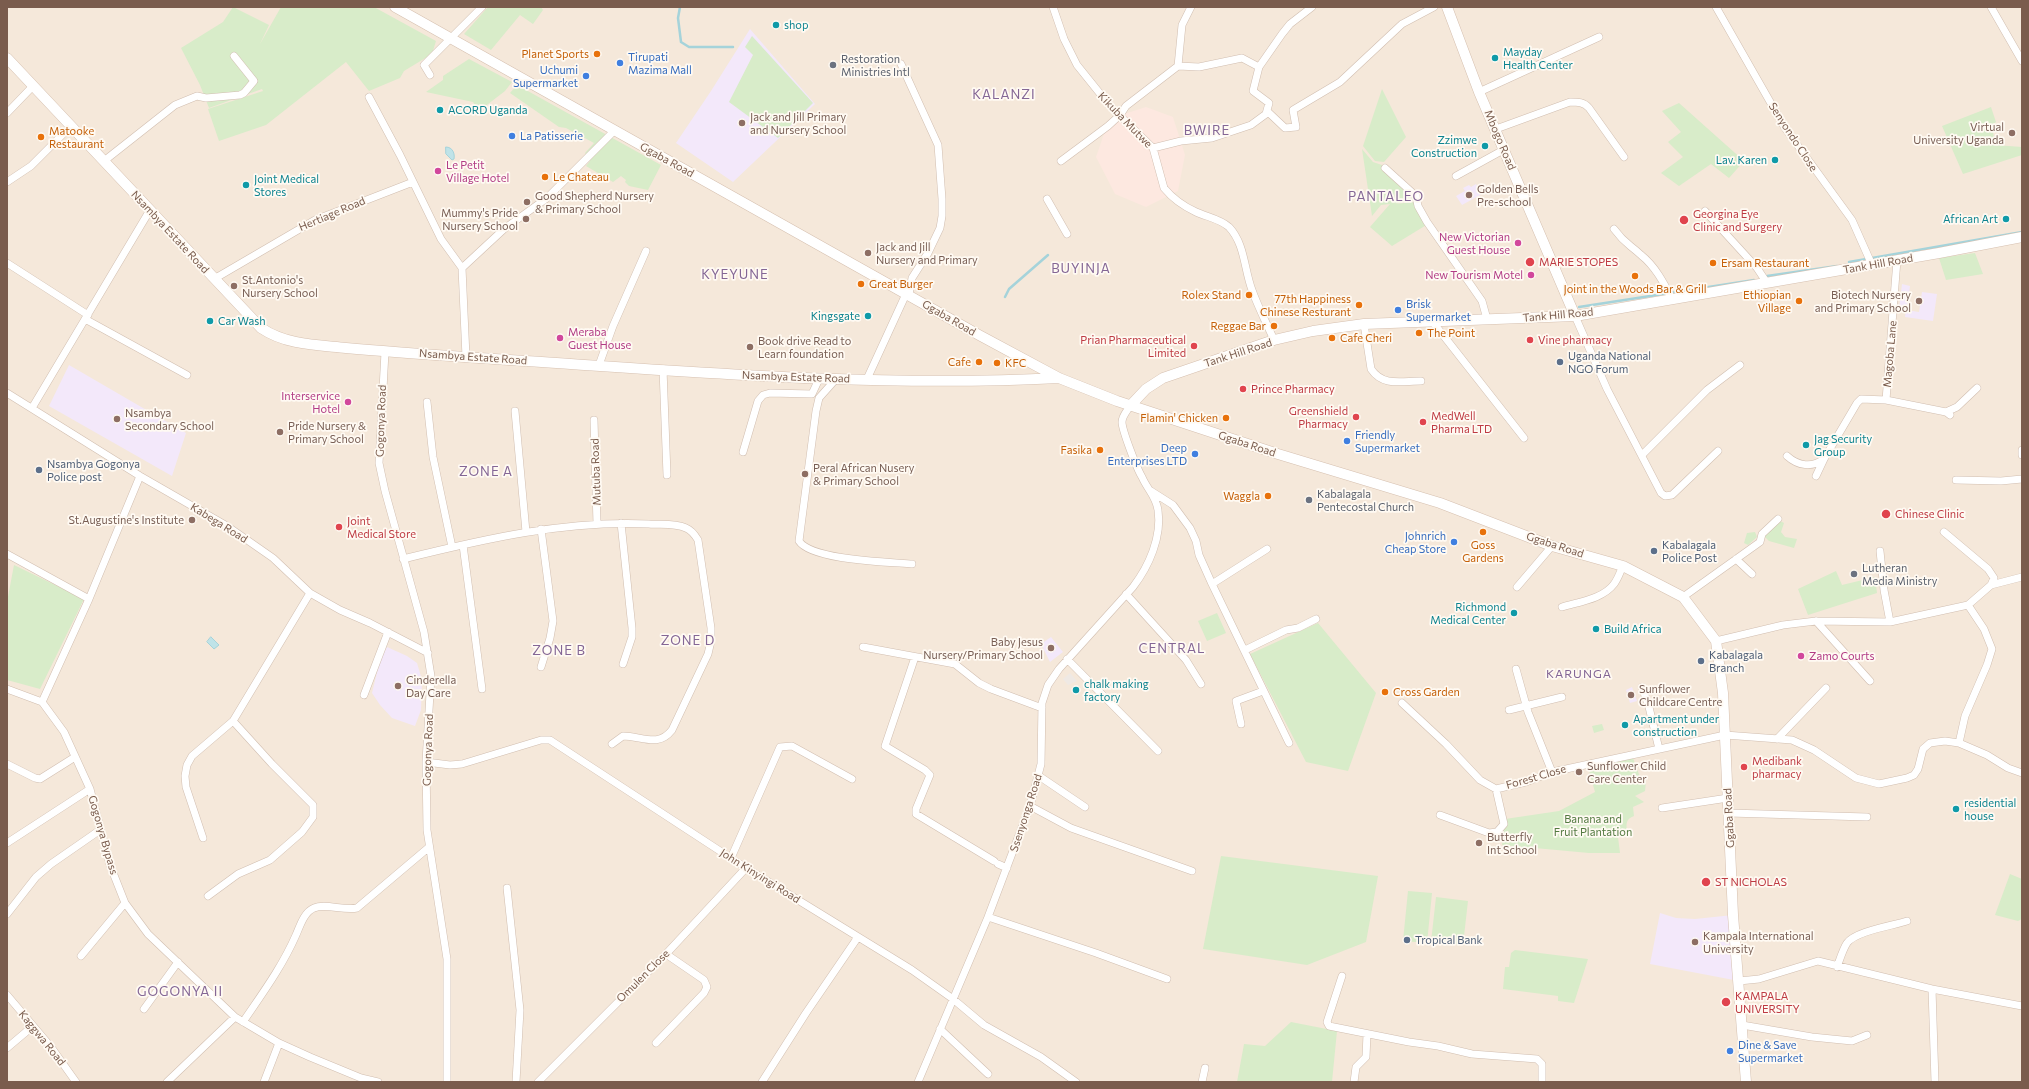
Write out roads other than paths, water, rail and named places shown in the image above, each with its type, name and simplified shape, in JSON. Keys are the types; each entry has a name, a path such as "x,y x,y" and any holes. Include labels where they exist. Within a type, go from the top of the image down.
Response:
{"street":[{"name":"Ggaba Road","path":"395,7 614,131 1060,378 1130,406 1440,503 1552,546 1623,566 1683,597 1716,641 1723,693 1734,915 1746,1082"},
{"path":"430,75 424,64 452,39 482,7"},
{"name":"Kikuba Mutwe","path":"1053,7 1064,39 1077,65 1110,106 1153,148 1164,188 1178,202 1196,212 1220,221 1234,233 1241,248 1251,288 1274,340"},
{"path":"1178,66 1182,26 1191,7"},
{"path":"1153,148 1181,141 1212,138 1226,134 1259,120 1266,111 1268,101 1253,91 1259,67 1290,24 1312,7"},
{"path":"1266,111 1285,128 1296,127 1293,110 1340,82 1402,24 1434,7"},
{"name":"Mbogo Road","path":"1448,7 1479,92 1505,149 1575,316"},
{"name":"Senyondo Close","path":"1716,7 1785,128 1852,220 1872,265"},
{"path":"1991,7 2022,61"},
{"path":"1479,92 1599,37"},
{"path":"104,161 175,105 197,96 206,98 235,96 244,93 254,81 234,56"},
{"name":"Nsambya Estate Road","path":"7,58 261,328 278,338 298,343 384,352 819,379 1003,380 1060,378"},
{"path":"1061,161 1120,115 1126,106 1178,66 1199,66 1242,58 1259,67"},
{"path":"867,379 908,295 912,278 928,253 940,228 942,216 938,145 901,64"},
{"path":"7,112 33,86"},
{"path":"369,97 441,239 462,268 466,357"},
{"path":"1496,129 1570,102 1579,102 1585,104 1589,108 1624,157"},
{"path":"7,182 31,166 71,126"},
{"path":"462,268 504,229 547,198 614,131"},
{"path":"1456,176 1505,149"},
{"path":"1385,168 1416,196 1418,206 1427,222 1482,301 1487,319"},
{"name":"Hertiage Road","path":"214,279 315,220 413,182"},
{"path":"1047,200 1067,234"},
{"path":"32,408 150,210"},
{"path":"1705,211 1757,268 1767,283"},
{"path":"1614,229 1623,242 1648,261 1664,281 1672,299"},
{"name":"Tank Hill Road","path":"1130,406 1146,389 1162,378 1274,340 1314,331 1364,324 1575,316 1872,265 2022,237"},
{"path":"599,365 613,326 646,251"},
{"name":"Magoba Lane","path":"1886,400 1897,260"},
{"path":"7,263 87,317 187,376"},
{"path":"1575,316 1606,389 1661,493 1665,496 1672,495 1718,451"},
{"path":"1432,321 1524,438"},
{"path":"1364,324 1371,369 1374,375 1384,382 1421,381"},
{"name":"Gogonya Road","path":"384,352 379,463 428,652 431,696 426,762 428,848 446,959 447,1082"},
{"path":"1642,455 1707,390 1740,364"},
{"path":"663,369 667,475"},
{"path":"743,452 758,402 763,395 770,393 812,394 819,379"},
{"path":"836,379 819,398 799,541 808,549 841,557 912,564"},
{"name":"Magoba Lane","path":"1816,476 1824,459 1857,403 1861,399 1886,400 1948,413 1957,407 1977,388"},
{"name":"Kabega Road","path":"7,393 140,476 227,526 273,558 310,593 340,610 428,652"},
{"path":"428,402 433,457 452,547"},
{"name":"Ssenyonga Road","path":"918,1082 988,917 1030,806 1039,776 1042,708 1048,685 1067,659 1143,573 1155,544 1158,510 1151,491 1142,478 1123,426 1123,418 1130,406"},
{"path":"515,411 526,532"},
{"name":"Mutuba Road","path":"594,420 597,524"},
{"path":"2022,450 2022,455"},
{"path":"1787,456 1794,462 1810,465 1824,459"},
{"path":"7,689 42,702 89,600 140,476"},
{"path":"1956,480 2001,481 2022,479"},
{"path":"1151,491 1173,505 1190,528 1196,541 1199,555 1212,584 1289,743"},
{"path":"1683,597 1760,542 1762,534 1778,519"},
{"path":"403,558 526,532 597,524 621,523 678,526 691,531 698,540 711,634 708,654 672,730 667,736 659,740 649,741 623,736 612,744"},
{"path":"621,523 632,628 632,637 623,664"},
{"path":"541,530 553,621 550,638 541,667"},
{"path":"1716,641 1782,625 1816,621 1890,622 1968,605 1991,585 1994,578 1988,569 1944,532"},
{"path":"463,545 482,689"},
{"path":"1517,587 1552,546"},
{"path":"1212,584 1267,548"},
{"path":"1880,551 1884,590 1890,622"},
{"path":"7,554 89,600"},
{"path":"1736,559 1752,574"},
{"path":"1562,607 1597,596 1607,590 1614,584 1623,566"},
{"path":"1991,585 2022,577"},
{"path":"203,838 186,787 185,771 192,756 233,721 310,593"},
{"path":"1126,594 1186,660 1201,684"},
{"path":"1968,605 1984,629 1992,649 1987,665 1965,716 1959,743 1987,755 2008,768 2022,773"},
{"path":"1245,650 1286,630 1298,628 1316,619"},
{"path":"1816,621 1870,680"},
{"path":"364,694 388,632"},
{"path":"863,647 955,664 979,683 990,689 1042,708"},
{"path":"915,657 885,746 925,770 930,775 916,809 916,814 996,863 1007,868"},
{"path":"1067,659 1158,751"},
{"path":"1516,669 1527,706 1552,772"},
{"path":"1642,687 1649,707 1659,749"},
{"path":"1777,738 1826,688"},
{"path":"1241,724 1236,701 1263,691"},
{"path":"1509,710 1562,697"},
{"name":"Gogonya Bypass","path":"42,702 64,732 90,789 110,865 125,903 148,934 235,1017 279,1043 361,1080 378,1082"},
{"name":"Forest Close","path":"1402,703 1446,744 1480,780 1496,789 1526,782 1552,772 1725,735 1792,740 1814,750 1856,778 1878,784 1907,778 1914,775 1918,769 1923,749 1930,744 1945,741 1959,743"},
{"path":"208,896 238,874 270,860 302,832 313,817 314,811 313,805 272,764 233,721"},
{"name":"John Kinyingi Road","path":"426,762 462,764 541,740 550,740 746,868 858,937 953,999 984,1026 1041,1057 1076,1082"},
{"path":"731,858 780,747 792,746 852,779"},
{"path":"7,764 40,779 75,757"},
{"path":"1039,776 1085,806"},
{"path":"7,843 90,789"},
{"path":"1440,815 1489,833 1496,832 1504,824 1496,789"},
{"path":"1662,808 1728,798"},
{"path":"1030,806 1071,828 1192,871"},
{"path":"1729,813 1867,818"},
{"path":"7,914 36,877 51,864 100,830"},
{"path":"243,1022 274,977 289,951 304,917 311,910 318,907 351,910 357,908 428,848"},
{"name":"Omulen Close","path":"538,1082 666,954 746,868"},
{"path":"507,888 520,1010 516,1082"},
{"path":"81,956 125,903"},
{"path":"988,917 1096,953 1167,979"},
{"path":"1837,967 1847,944 1852,938 1860,934 1906,921"},
{"path":"762,1082 802,1019 858,937"},
{"path":"656,1043 704,993 707,987 704,980 666,954"},
{"path":"1739,981 1759,979 1818,961 1837,967 1932,989 2022,1006"},
{"path":"144,1009 178,962"},
{"path":"1342,976 1327,1024 1335,1028 1438,1046 1472,1054 1538,1060 1542,1064 1542,1082"},
{"path":"1932,989 1935,1082"},
{"name":"Kaggwa Road","path":"7,995 51,1047 76,1082"},
{"path":"168,1082 235,1017"},
{"path":"1742,1025 1812,1037 1846,1040 1857,1040 1867,1035"},
{"path":"7,1048 33,1026"},
{"path":"940,1029 988,1074"},
{"path":"1354,1082 1356,1068 1366,1057 1366,1034"},
{"path":"264,1082 279,1043"},
{"path":"1202,1082 1205,1068"}],"water":[{"path":"446,147 453,151 454,159 452,160 446,154"},
{"path":"211,637 219,645 214,649 207,642"}],"waterway":[{"path":"680,7 678,18 681,42 689,47 733,47"},
{"path":"1849,262 2022,232"},
{"path":"1005,297 1009,289 1048,255"},
{"path":"1767,276 1837,266"},
{"path":"1579,307 1754,280"}],"place":[{"name":"shop","path":"776,25"},
{"name":"Planet Sports","path":"597,54"},
{"name":"Mayday Health Center","path":"1495,58"},
{"name":"Tirupati Mazima Mall","path":"620,63"},
{"name":"Restoration Ministries Intl","path":"833,65"},
{"name":"Uchumi Supermarket","path":"586,76"},
{"name":"ACORD Uganda","path":"440,110"},
{"name":"Jack and Jill Primary and Nursery School","path":"742,123"},
{"name":"Virtual University Uganda","path":"2012,133"},
{"name":"La Patisserie","path":"512,136"},
{"name":"Matooke Restaurant","path":"41,137"},
{"name":"Zzimwe Construction","path":"1485,146"},
{"name":"Lav. Karen","path":"1775,160"},
{"name":"Le Petit Village Hotel","path":"438,171"},
{"name":"Le Chateau","path":"545,177"},
{"name":"Joint Medical Stores","path":"246,185"},
{"name":"Golden Bells Pre-school","path":"1469,195"},
{"name":"Good Shepherd Nursery & Primary School","path":"527,202"},
{"name":"Mummy's Pride Nursery School","path":"526,219"},
{"name":"African Art","path":"2006,219"},
{"name":"Georgina Eye Clinic and Surgery","path":"1684,220"},
{"name":"New Victorian Guest House","path":"1518,243"},
{"name":"Jack and Jill Nursery and Primary","path":"868,253"},
{"name":"MARIE STOPES","path":"1530,262"},
{"name":"Ersam Restaurant","path":"1713,263"},
{"name":"New Tourism Motel","path":"1531,275"},
{"name":"Joint in the Woods Bar & Grill","path":"1635,276"},
{"name":"Great Burger","path":"861,284"},
{"name":"St.Antonio's Nursery School","path":"234,286"},
{"name":"Rolex Stand","path":"1249,295"},
{"name":"Ethiopian Village","path":"1799,301"},
{"name":"Biotech Nursery and Primary School","path":"1919,301"},
{"name":"77th Happiness Chinese Resturant","path":"1359,305"},
{"name":"Brisk Supermarket","path":"1398,310"},
{"name":"Kingsgate","path":"868,316"},
{"name":"Car Wash","path":"210,321"},
{"name":"Reggae Bar","path":"1274,326"},
{"name":"The Point","path":"1419,333"},
{"name":"Meraba Guest House","path":"560,338"},
{"name":"Cafe Cheri","path":"1332,338"},
{"name":"Vine pharmacy","path":"1530,340"},
{"name":"Prian Pharmaceutical Limited","path":"1194,346"},
{"name":"Book drive Read to Learn foundation","path":"750,347"},
{"name":"Cafe","path":"979,362"},
{"name":"Uganda National NGO Forum","path":"1560,362"},
{"name":"KFC","path":"997,363"},
{"name":"Prince Pharmacy","path":"1243,389"},
{"name":"Interservice Hotel","path":"348,402"},
{"name":"Greenshield Pharmacy","path":"1356,417"},
{"name":"Flamin' Chicken","path":"1226,418"},
{"name":"Nsambya Secondary School","path":"117,419"},
{"name":"MedWell Pharma LTD","path":"1423,422"},
{"name":"Pride Nursery & Primary School","path":"280,432"},
{"name":"Friendly Supermarket","path":"1347,441"},
{"name":"Jag Security Group","path":"1806,445"},
{"name":"Fasika","path":"1100,450"},
{"name":"Deep Enterprises LTD","path":"1195,454"},
{"name":"Nsambya Gogonya Police post","path":"39,470"},
{"name":"Peral African Nusery & Primary School","path":"805,474"},
{"name":"Waggla","path":"1268,496"},
{"name":"Kabalagala Pentecostal Church","path":"1309,500"},
{"name":"Chinese Clinic","path":"1886,514"},
{"name":"St.Augustine's Institute","path":"192,520"},
{"name":"Joint Medical Store","path":"339,527"},
{"name":"Goss Gardens","path":"1483,532"},
{"name":"Johnrich Cheap Store","path":"1454,542"},
{"name":"Kabalagala Police Post","path":"1654,551"},
{"name":"Lutheran Media Ministry","path":"1854,574"},
{"name":"Richmond Medical Center","path":"1514,613"},
{"name":"Build Africa","path":"1596,629"},
{"name":"Baby Jesus Nursery/Primary School","path":"1051,648"},
{"name":"Zamo Courts","path":"1801,656"},
{"name":"Kabalagala Branch","path":"1701,661"},
{"name":"Cinderella Day Care","path":"398,686"},
{"name":"chalk making factory","path":"1076,690"},
{"name":"Cross Garden","path":"1385,692"},
{"name":"Sunflower Childcare Centre","path":"1631,695"},
{"name":"Apartment under construction","path":"1625,725"},
{"name":"Medibank pharmacy","path":"1744,767"},
{"name":"Sunflower Child Care Center","path":"1579,772"},
{"name":"residential house","path":"1956,809"},
{"name":"Butterfly Int School","path":"1479,843"},
{"name":"ST NICHOLAS","path":"1706,882"},
{"name":"Tropical Bank","path":"1407,940"},
{"name":"Kampala International University","path":"1695,942"},
{"name":"KAMPALA UNIVERSITY","path":"1726,1002"},
{"name":"Dine & Save Supermarket","path":"1730,1051"}],"district":[{"name":"KALANZI","path":"1004,95"},
{"name":"BWIRE","path":"1207,131"},
{"name":"PANTALEO","path":"1386,197"},
{"name":"BUYINJA","path":"1081,269"},
{"name":"KYEYUNE","path":"735,275"},
{"name":"ZONE A","path":"486,472"},
{"name":"ZONE D","path":"688,641"},
{"name":"CENTRAL","path":"1172,649"},
{"name":"ZONE B","path":"559,651"},
{"name":"KARUNGA","path":"1579,674"},
{"name":"GOGONYA II","path":"180,992"}],"park label":[{"name":"Banana and Fruit Plantation","path":"1593,825"}]}
